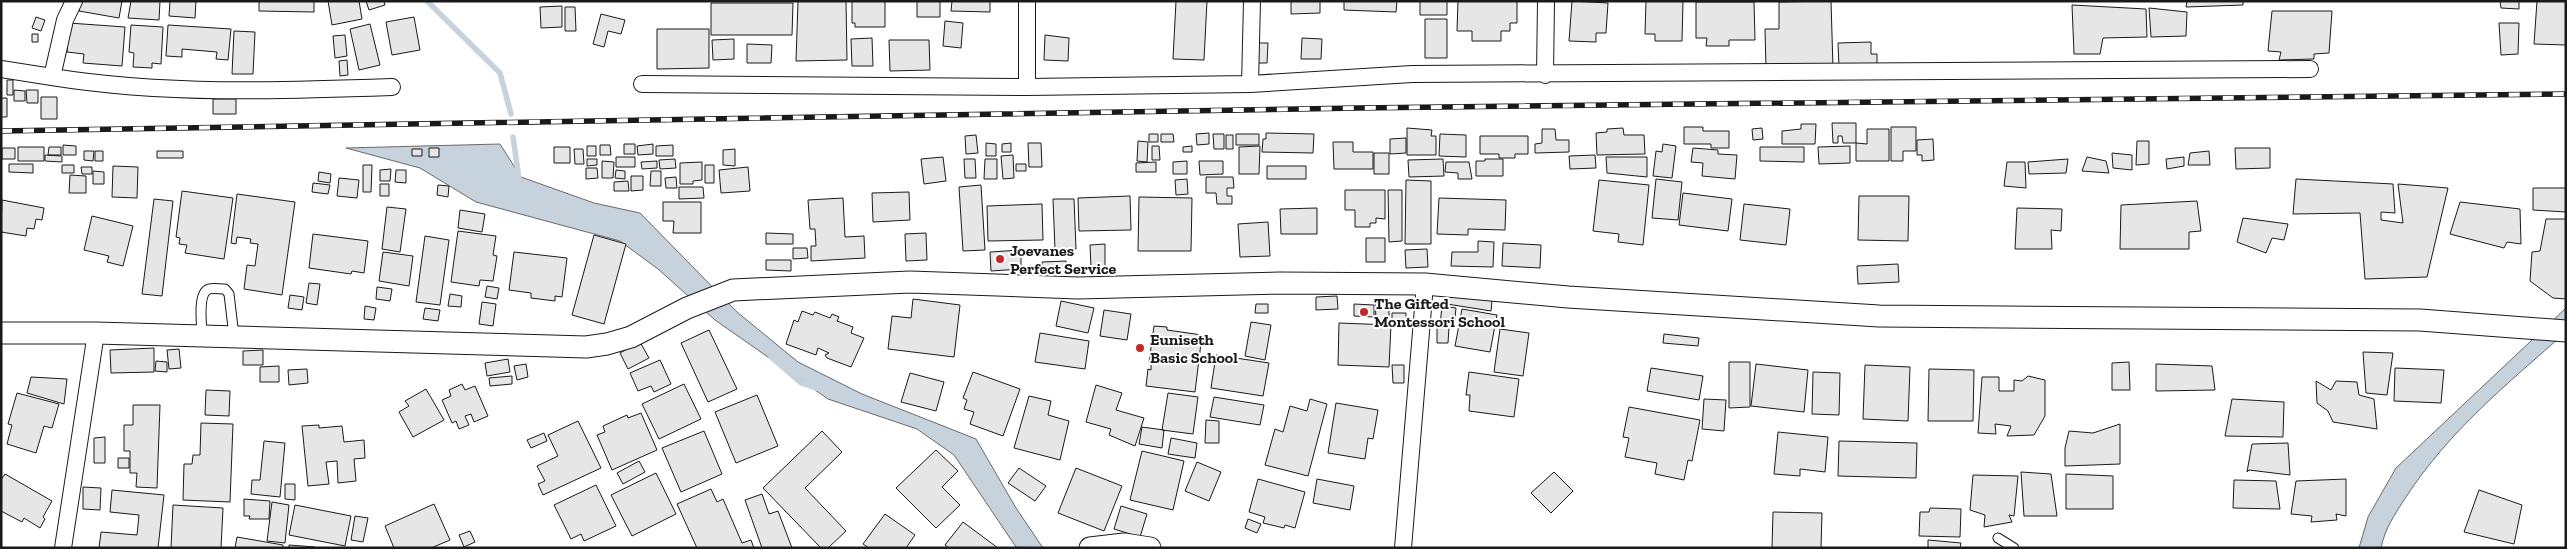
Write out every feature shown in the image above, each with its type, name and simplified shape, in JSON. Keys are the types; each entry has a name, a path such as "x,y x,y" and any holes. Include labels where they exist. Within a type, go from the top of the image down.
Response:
{"street":[{"path":"52,77 65,20 74,1"},
{"path":"1027,87 1028,1"},
{"path":"1250,84 1252,1"},
{"path":"1545,75 1546,1"},
{"path":"1,69 157,89 284,91 392,87"},
{"path":"642,84 1027,87 1250,84 1412,74 1545,75 2310,69"},
{"path":"1,333 96,333 586,347 607,344 631,336 687,308 733,290 910,282 1078,288 1280,283 1425,284 1568,297 1879,316 2420,320 2540,327 2566,331"},
{"path":"1403,548 1425,284"},
{"path":"63,548 96,333"},
{"path":"1090,548 1124,544 1150,548"}],"lane":[{"path":"202,336 201,301 204,293 208,289 225,289 229,294 234,337"},
{"path":"1998,538 2014,548"}],"shaded area":[{"path":"500,144 521,177 594,203 640,213 737,312 798,362 862,394 976,439 1016,508 1043,548 1016,547 954,455 917,429 828,399 715,320 658,269 620,241 476,202 420,168 346,148"},
{"path":"2566,308 2566,332 2480,409 2441,451 2394,515 2381,548 2359,548 2368,517 2396,468"}],"building":[{"path":"81,1 122,1 119,18 79,11"},
{"path":"131,1 160,1 159,20 128,18"},
{"path":"170,1 196,1 195,18 169,16"},
{"path":"259,1 314,1 314,12 259,11"},
{"path":"328,1 359,1 362,19 332,25"},
{"path":"366,1 384,1 385,5 369,10"},
{"path":"798,1 846,1 847,60 796,61"},
{"path":"852,1 885,1 885,27 855,27 855,23 852,23"},
{"path":"917,1 940,1 940,17 917,17"},
{"path":"952,1 990,1 990,12 951,11"},
{"path":"1176,1 1207,1 1204,60 1173,59"},
{"path":"1291,1 1320,1 1320,13 1291,14"},
{"path":"1344,1 1397,1 1396,12 1344,10"},
{"path":"1420,1 1447,1 1447,15 1420,15"},
{"path":"1458,1 1517,1 1517,23 1510,23 1510,31 1501,31 1501,41 1472,41 1472,31 1457,31"},
{"path":"1572,1 1608,3 1606,33 1596,33 1596,42 1569,41"},
{"path":"1646,1 1683,1 1682,41 1655,41 1655,34 1645,34"},
{"path":"1831,1 1833,68 1766,69 1765,29 1779,29 1779,2"},
{"path":"2187,1 2243,1 2243,5 2186,7"},
{"path":"2500,1 2519,1 2519,9 2501,8"},
{"path":"2537,1 2566,1 2566,45 2534,44"},
{"path":"1696,2 1754,2 1755,40 1729,40 1729,46 1706,46 1707,38 1696,38"},
{"path":"711,3 793,3 792,35 711,35"},
{"path":"2072,5 2146,9 2147,37 2103,38 2100,54 2074,54"},
{"path":"562,6 562,27 541,28 540,7"},
{"path":"565,7 575,7 576,31 565,31"},
{"path":"2149,8 2187,12 2186,36 2151,37"},
{"path":"2272,11 2332,11 2329,53 2314,54 2314,59 2279,60 2281,52 2268,51"},
{"path":"601,14 625,20 621,34 608,31 604,47 593,44"},
{"path":"36,17 45,20 41,31 32,28"},
{"path":"414,17 420,50 392,55 386,22"},
{"path":"1425,19 1447,19 1447,58 1425,58"},
{"path":"945,21 963,23 961,48 943,46"},
{"path":"69,23 125,27 122,66 83,63 84,54 67,52"},
{"path":"2499,23 2519,23 2518,54 2501,55"},
{"path":"370,24 380,65 359,70 350,29"},
{"path":"131,25 163,27 161,64 152,63 152,68 133,67 134,53 129,52"},
{"path":"168,25 231,29 228,60 216,59 217,52 182,49 182,57 166,56"},
{"path":"657,29 709,29 709,68 657,69"},
{"path":"234,31 255,32 253,74 232,74"},
{"path":"32,34 38,34 38,42 32,42"},
{"path":"345,35 347,56 335,58 333,36"},
{"path":"1045,35 1069,38 1068,61 1044,60"},
{"path":"872,38 873,66 852,66 851,39"},
{"path":"1302,38 1322,39 1321,59 1301,59"},
{"path":"734,39 734,59 713,60 712,40"},
{"path":"889,40 929,40 930,70 890,71"},
{"path":"1871,42 1871,54 1877,54 1877,67 1839,67 1838,43"},
{"path":"1255,43 1268,43 1267,63 1255,63"},
{"path":"747,44 772,45 771,63 747,63"},
{"path":"347,60 348,75 340,76 339,61"},
{"path":"7,80 13,80 13,95 7,95"},
{"path":"14,90 25,91 25,101 14,101"},
{"path":"26,90 38,90 38,103 27,103"},
{"path":"41,97 57,97 57,119 41,119"},
{"path":"1,98 7,98 7,117 1,117"},
{"path":"213,99 236,99 236,114 213,114"},
{"path":"1832,123 1856,123 1856,143 1843,143 1842,136 1838,136 1838,143 1833,143"},
{"path":"1801,124 1816,124 1815,144 1782,144 1782,131 1801,129"},
{"path":"1684,127 1703,127 1703,131 1729,131 1729,148 1711,148 1711,144 1684,144"},
{"path":"1891,127 1916,127 1916,151 1903,151 1903,161 1891,161"},
{"path":"1407,128 1432,130 1431,136 1436,136 1436,155 1407,155"},
{"path":"1623,128 1624,135 1644,135 1645,154 1597,155 1596,133 1607,132 1607,129"},
{"path":"1762,128 1763,139 1753,140 1752,129"},
{"path":"1542,129 1555,129 1556,140 1569,140 1569,152 1535,153 1535,144 1542,143"},
{"path":"1867,129 1889,129 1889,161 1856,161 1856,143 1867,144"},
{"path":"1209,133 1209,144 1197,145 1196,134"},
{"path":"1266,133 1314,134 1313,153 1262,152 1263,139 1266,139"},
{"path":"1149,134 1158,134 1158,142 1149,142"},
{"path":"1161,134 1173,134 1174,142 1161,142"},
{"path":"1213,134 1224,134 1224,149 1214,149"},
{"path":"1236,134 1259,134 1259,145 1236,145"},
{"path":"1440,134 1466,135 1466,157 1439,156"},
{"path":"976,135 978,153 966,154 965,136"},
{"path":"1226,135 1233,135 1233,149 1226,149"},
{"path":"1480,136 1528,136 1528,154 1515,154 1515,158 1499,158 1499,154 1480,154"},
{"path":"1406,138 1406,153 1390,154 1390,139"},
{"path":"1933,139 1934,160 1922,161 1922,155 1917,155 1917,140"},
{"path":"1138,141 1148,142 1147,162 1137,161"},
{"path":"2137,141 2149,141 2149,164 2136,165"},
{"path":"1333,142 1353,142 1353,152 1373,152 1373,169 1334,169"},
{"path":"986,143 996,144 996,156 986,156"},
{"path":"1011,143 1011,152 1002,152 1002,144"},
{"path":"1028,143 1041,143 1042,167 1029,167"},
{"path":"624,144 635,144 635,154 624,154"},
{"path":"653,144 653,154 638,155 637,146"},
{"path":"1663,144 1676,146 1672,178 1653,176 1656,151 1662,152"},
{"path":"63,145 76,146 76,155 63,155"},
{"path":"600,145 610,145 611,155 600,155"},
{"path":"673,145 673,156 656,156 656,146"},
{"path":"587,146 596,146 596,156 587,156"},
{"path":"1152,146 1159,146 1160,160 1152,160"},
{"path":"1192,146 1192,152 1183,152 1183,147"},
{"path":"1260,146 1259,174 1239,174 1239,147"},
{"path":"1850,146 1850,163 1819,164 1818,147"},
{"path":"18,147 44,147 44,161 18,161"},
{"path":"49,147 61,147 61,155 48,155"},
{"path":"554,147 570,147 570,163 554,163"},
{"path":"1760,147 1804,147 1804,162 1760,161"},
{"path":"2,148 15,148 15,159 2,159"},
{"path":"429,148 439,148 439,157 429,157"},
{"path":"1693,148 1718,150 1718,154 1737,155 1735,179 1702,176 1703,163 1691,162"},
{"path":"2235,148 2270,148 2270,168 2236,169"},
{"path":"412,149 422,149 422,156 412,156"},
{"path":"574,149 583,149 584,164 575,164"},
{"path":"735,149 735,166 723,165 723,150"},
{"path":"84,151 94,151 93,161 84,160"},
{"path":"95,151 103,151 103,161 95,161"},
{"path":"157,151 183,151 183,158 157,158"},
{"path":"2209,151 2210,165 2188,165 2190,153"},
{"path":"1374,153 1389,153 1389,174 1374,174"},
{"path":"2112,153 2132,155 2132,170 2113,168"},
{"path":"45,155 62,156 62,162 45,161"},
{"path":"1013,155 1014,178 1003,179 1001,156"},
{"path":"1595,155 1596,168 1570,169 1569,156"},
{"path":"616,157 635,157 635,167 616,167"},
{"path":"943,157 946,181 924,184 921,159"},
{"path":"1606,157 1647,157 1647,177 1607,173"},
{"path":"2087,157 2106,161 2109,173 2082,171"},
{"path":"2184,157 2184,166 2167,169 2166,159"},
{"path":"587,159 597,159 597,165 587,166"},
{"path":"675,159 676,168 660,169 659,160"},
{"path":"964,159 975,159 976,178 965,178"},
{"path":"985,159 997,159 997,179 984,179"},
{"path":"1443,159 1444,176 1409,177 1408,160"},
{"path":"1485,159 1503,159 1503,176 1476,176 1476,161 1485,161"},
{"path":"2068,159 2066,173 2029,174 2028,162"},
{"path":"602,161 614,162 613,178 602,178"},
{"path":"657,161 657,168 642,169 641,162"},
{"path":"1187,161 1187,174 1173,174 1173,162"},
{"path":"1199,161 1223,161 1223,174 1200,175"},
{"path":"702,162 702,180 693,181 693,184 680,184 680,163"},
{"path":"1156,162 1156,172 1136,172 1136,163"},
{"path":"1446,162 1469,162 1472,179 1458,179 1458,173 1445,172"},
{"path":"2007,162 2025,162 2026,188 2004,186"},
{"path":"9,164 33,164 33,173 9,172"},
{"path":"1016,164 1026,164 1026,171 1016,171"},
{"path":"62,165 74,165 74,173 62,173"},
{"path":"363,165 372,165 371,192 363,192"},
{"path":"705,165 714,165 714,183 705,183"},
{"path":"113,166 138,167 137,198 112,197"},
{"path":"1267,166 1306,166 1306,179 1267,179"},
{"path":"81,167 92,167 92,174 82,174"},
{"path":"748,167 750,191 721,193 719,170"},
{"path":"586,168 597,168 598,178 586,179"},
{"path":"391,169 390,181 380,181 380,170"},
{"path":"396,170 406,170 406,183 395,182"},
{"path":"616,170 625,171 625,179 615,178"},
{"path":"93,171 104,172 104,184 93,184"},
{"path":"651,171 661,171 661,186 650,186"},
{"path":"319,172 331,174 330,183 318,181"},
{"path":"70,175 86,176 86,193 69,193"},
{"path":"631,176 643,176 643,190 631,191"},
{"path":"676,177 677,188 666,188 665,178"},
{"path":"1206,177 1233,177 1234,188 1227,188 1227,196 1232,196 1232,204 1217,204 1216,193 1206,193"},
{"path":"339,178 359,180 357,198 337,196"},
{"path":"1187,179 1188,194 1176,195 1175,180"},
{"path":"1656,179 1682,182 1678,220 1652,218"},
{"path":"2296,179 2393,184 2395,213 2381,212 2381,220 2403,223 2398,184 2448,188 2427,277 2365,279 2360,213 2293,214"},
{"path":"1406,180 1431,181 1431,244 1405,244"},
{"path":"1599,180 1649,185 1643,245 1618,242 1619,234 1593,231"},
{"path":"628,181 629,191 614,191 614,182"},
{"path":"313,183 330,185 328,194 312,192"},
{"path":"380,184 389,184 389,196 380,196"},
{"path":"438,185 449,186 448,197 437,195"},
{"path":"981,185 985,250 963,251 959,187"},
{"path":"679,187 703,187 704,198 679,199"},
{"path":"2533,188 2566,188 2566,212 2533,210"},
{"path":"1345,190 1385,190 1385,219 1376,218 1376,223 1370,223 1370,227 1355,227 1355,210 1345,210"},
{"path":"1388,190 1402,190 1402,241 1389,242"},
{"path":"182,191 233,198 224,259 185,253 187,245 179,244 180,238 176,237"},
{"path":"909,192 910,220 873,222 872,193"},
{"path":"1683,193 1732,199 1728,231 1679,225"},
{"path":"237,194 295,202 282,295 244,289 247,265 255,266 258,244 250,243 251,239 237,237 236,244 231,243"},
{"path":"1130,196 1131,230 1079,231 1078,198"},
{"path":"1859,196 1909,196 1908,241 1858,240"},
{"path":"1139,197 1192,198 1191,251 1138,251"},
{"path":"843,198 845,237 864,236 865,258 811,261 811,246 816,246 815,229 810,229 808,200"},
{"path":"1439,198 1506,200 1505,230 1468,229 1468,235 1437,234"},
{"path":"154,199 173,201 162,296 142,294"},
{"path":"1053,199 1074,199 1076,249 1055,250"},
{"path":"2,200 44,208 42,220 36,219 34,229 27,228 26,236 1,232"},
{"path":"2197,201 2201,231 2189,232 2189,249 2120,249 2121,205"},
{"path":"663,202 701,202 701,233 673,233 674,221 663,221"},
{"path":"2460,202 2520,209 2521,244 2507,242 2504,248 2450,234"},
{"path":"1042,204 1043,240 988,241 987,206"},
{"path":"1744,204 1790,209 1786,245 1740,240"},
{"path":"387,207 406,209 400,252 382,249"},
{"path":"1317,208 1317,234 1281,234 1280,209"},
{"path":"2017,208 2062,209 2061,231 2051,230 2052,249 2015,249"},
{"path":"460,210 485,214 482,232 458,228"},
{"path":"92,216 133,226 123,266 107,262 109,256 84,250"},
{"path":"2243,218 2288,224 2284,240 2272,238 2266,253 2237,242"},
{"path":"2546,219 2566,219 2566,299 2553,298 2530,281 2532,252 2540,251"},
{"path":"1268,222 1270,256 1240,257 1238,224"},
{"path":"458,231 496,236 493,255 497,256 493,281 480,280 479,286 451,282"},
{"path":"766,233 793,234 793,244 766,244"},
{"path":"926,233 927,260 906,261 905,234"},
{"path":"313,234 368,241 364,273 352,271 351,274 309,268"},
{"path":"594,235 626,244 604,324 572,315"},
{"path":"425,236 449,240 440,305 416,302"},
{"path":"1366,238 1385,238 1385,262 1366,262"},
{"path":"1478,241 1494,242 1493,267 1451,266 1452,252 1478,252"},
{"path":"1503,243 1541,245 1540,268 1502,266"},
{"path":"1105,244 1105,267 1091,267 1090,245"},
{"path":"793,248 807,248 808,258 793,259"},
{"path":"1427,249 1428,267 1406,268 1405,250"},
{"path":"1021,250 1021,269 991,271 990,252"},
{"path":"383,252 413,256 409,286 379,281"},
{"path":"514,252 567,258 562,297 555,296 555,301 531,298 531,293 509,290"},
{"path":"766,260 791,260 791,271 766,270"},
{"path":"1066,261 1067,272 1043,274 1042,262"},
{"path":"1898,264 1899,282 1858,284 1857,266"},
{"path":"309,283 320,284 317,305 306,303"},
{"path":"487,286 499,288 497,299 485,297"},
{"path":"377,287 392,289 390,301 376,299"},
{"path":"1448,293 1492,301 1491,311 1447,304"},
{"path":"450,294 462,296 461,307 448,306"},
{"path":"290,295 304,297 302,310 288,308"},
{"path":"1337,296 1338,309 1316,310 1316,297"},
{"path":"1375,298 1389,298 1389,320 1376,320"},
{"path":"913,299 960,305 954,357 888,349 892,316 911,318"},
{"path":"1061,301 1094,308 1088,333 1056,326"},
{"path":"482,302 496,304 493,326 479,324"},
{"path":"1256,304 1268,304 1268,313 1255,313"},
{"path":"1354,304 1374,305 1374,317 1354,316"},
{"path":"365,306 376,308 374,320 364,319"},
{"path":"1442,306 1456,308 1454,327 1440,325"},
{"path":"425,308 440,310 438,321 423,319"},
{"path":"1462,309 1497,315 1490,352 1455,346"},
{"path":"1104,310 1131,314 1127,340 1100,336"},
{"path":"802,311 813,315 815,312 830,318 832,314 839,317 837,321 853,327 851,333 864,338 851,367 827,358 825,355 829,353 818,348 816,355 786,344 794,320 798,322"},
{"path":"1392,313 1406,313 1406,327 1392,327"},
{"path":"1251,322 1271,325 1265,360 1245,356"},
{"path":"1339,323 1391,325 1389,367 1338,365"},
{"path":"1154,326 1167,327 1167,330 1202,335 1195,392 1146,386 1148,369 1151,370 1151,362 1149,362"},
{"path":"1437,327 1449,327 1448,343 1437,343"},
{"path":"1500,329 1529,333 1523,376 1494,372"},
{"path":"709,330 737,389 708,402 681,343"},
{"path":"1040,333 1089,341 1085,369 1035,362"},
{"path":"1664,334 1699,338 1698,346 1663,343"},
{"path":"640,342 649,358 628,369 620,353"},
{"path":"154,348 154,372 111,373 110,350"},
{"path":"179,349 181,368 169,369 167,350"},
{"path":"263,350 263,365 243,365 243,351"},
{"path":"2363,352 2393,353 2387,395 2366,393"},
{"path":"1216,355 1269,363 1263,396 1211,388"},
{"path":"508,359 510,372 487,376 485,363"},
{"path":"660,360 671,384 654,392 651,386 638,391 630,373"},
{"path":"156,361 167,362 167,372 155,371"},
{"path":"1729,362 1750,362 1750,407 1729,408"},
{"path":"2129,362 2130,390 2112,390 2112,363"},
{"path":"526,364 528,377 517,380 514,366"},
{"path":"1756,364 1808,370 1804,412 1751,406"},
{"path":"2156,364 2212,366 2215,390 2156,391"},
{"path":"1392,365 1404,365 1404,383 1393,383"},
{"path":"1865,365 1910,367 1908,421 1863,419"},
{"path":"279,366 279,382 260,382 260,367"},
{"path":"1651,368 1703,376 1699,400 1647,391"},
{"path":"2395,368 2444,370 2441,403 2394,401"},
{"path":"307,369 308,383 289,385 288,370"},
{"path":"1929,369 1974,370 1973,421 1928,421"},
{"path":"973,372 1020,389 1003,436 970,424 974,412 964,409 967,400 963,398"},
{"path":"1469,372 1519,379 1514,417 1469,411 1470,395 1466,395"},
{"path":"1813,372 1840,373 1839,415 1812,414"},
{"path":"910,373 944,382 936,411 901,402"},
{"path":"512,376 512,384 490,386 489,378"},
{"path":"2028,376 2045,380 2045,416 2034,435 2007,436 2011,426 1995,424 1996,434 1978,433 1982,377 1999,377 1999,391 2014,391 2014,380 2022,381"},
{"path":"31,377 67,379 64,404 27,393"},
{"path":"2316,381 2331,390 2336,381 2357,382 2359,395 2374,399 2377,429 2333,422 2328,411 2317,403"},
{"path":"462,384 465,390 475,386 488,416 474,422 471,414 465,416 469,425 459,429 456,421 452,423 442,400 451,396 449,390"},
{"path":"684,384 701,419 659,439 642,404"},
{"path":"1096,385 1122,393 1116,410 1144,418 1135,446 1109,435 1111,429 1086,422"},
{"path":"426,389 444,420 413,437 399,412 409,406 405,401"},
{"path":"206,390 230,391 229,416 205,415"},
{"path":"17,393 59,404 52,428 44,426 36,453 7,444 12,425 8,424"},
{"path":"1168,393 1198,397 1193,434 1162,430"},
{"path":"757,395 778,446 736,463 715,412"},
{"path":"1029,396 1051,401 1048,415 1069,421 1060,460 1014,448"},
{"path":"1214,397 1264,405 1260,425 1210,417"},
{"path":"1310,399 1327,404 1308,476 1265,465 1275,429 1283,432 1290,406 1307,411"},
{"path":"1704,399 1726,400 1724,431 1702,429"},
{"path":"2232,399 2284,402 2283,437 2225,436"},
{"path":"1336,403 1378,410 1373,439 1368,438 1365,459 1328,453"},
{"path":"133,405 160,405 157,488 136,487 137,473 130,473 130,451 124,451 124,425 133,425"},
{"path":"1629,407 1700,420 1692,461 1688,460 1684,480 1655,474 1657,463 1625,457 1629,438 1623,437"},
{"path":"641,413 657,450 612,470 597,435 605,432 603,426 627,415 628,418"},
{"path":"1206,420 1219,421 1219,443 1205,443"},
{"path":"578,421 601,468 543,495 538,484 545,481 537,466 558,456 548,435"},
{"path":"201,423 233,424 230,502 183,500 184,464 192,464 193,455 200,455"},
{"path":"2120,424 2120,464 2065,466 2065,448 2069,431 2093,433"},
{"path":"319,425 319,428 342,426 344,442 364,440 365,458 354,459 356,481 338,483 337,461 326,462 329,484 308,486 302,426"},
{"path":"1142,427 1164,430 1162,448 1139,444"},
{"path":"704,431 722,474 681,492 662,448"},
{"path":"822,431 842,452 805,488 846,531 828,548 821,548 763,488"},
{"path":"1778,432 1828,437 1825,472 1800,469 1800,476 1774,474"},
{"path":"544,433 547,441 531,448 527,440"},
{"path":"105,437 105,463 94,463 94,438"},
{"path":"1171,438 1197,443 1195,458 1168,454"},
{"path":"264,441 285,443 280,497 251,494 252,480 260,480"},
{"path":"1839,441 1917,443 1916,478 1838,476"},
{"path":"2288,443 2290,475 2249,470 2247,472 2252,444"},
{"path":"936,450 958,471 942,487 960,505 936,528 896,488"},
{"path":"1142,451 1184,461 1173,510 1130,500"},
{"path":"118,458 129,458 129,468 118,468"},
{"path":"639,461 645,472 623,484 617,473"},
{"path":"1197,462 1221,472 1209,501 1185,491"},
{"path":"1019,468 1046,486 1035,501 1008,483"},
{"path":"1076,468 1122,486 1104,531 1058,513"},
{"path":"1554,472 1573,491 1551,513 1531,493"},
{"path":"2021,472 2051,474 2057,516 2024,516"},
{"path":"656,473 676,514 632,536 611,495"},
{"path":"5,474 52,501 43,517 45,519 40,528 24,518 22,522 1,511 1,480"},
{"path":"2066,474 2113,476 2113,509 2066,509"},
{"path":"1973,475 2018,476 2014,516 2009,515 2012,522 1984,527 1985,515 1970,510"},
{"path":"1258,479 1305,492 1295,528 1285,525 1284,528 1263,523 1265,517 1249,512"},
{"path":"1317,479 1354,486 1350,510 1313,503"},
{"path":"2346,479 2346,516 2336,514 2337,520 2311,522 2312,516 2291,514 2296,481"},
{"path":"2234,480 2276,481 2280,509 2233,508"},
{"path":"285,484 295,484 295,500 285,499"},
{"path":"596,485 616,526 584,541 581,534 571,539 554,505"},
{"path":"83,487 101,488 100,510 83,509"},
{"path":"711,489 717,502 723,499 742,543 751,540 754,548 697,548 677,504"},
{"path":"112,490 164,495 158,548 99,548 101,532 137,535 139,515 110,512"},
{"path":"2479,490 2522,505 2514,544 2464,532"},
{"path":"762,494 769,514 778,511 792,548 762,548 745,500"},
{"path":"244,499 270,501 269,519 249,519 250,516 244,516"},
{"path":"272,502 289,505 285,543 267,541"},
{"path":"434,504 450,540 431,548 394,548 385,526"},
{"path":"173,505 223,508 221,548 171,548"},
{"path":"295,505 351,516 345,546 289,535"},
{"path":"1121,506 1147,514 1140,537 1114,529"},
{"path":"1930,508 1961,509 1960,537 1919,536 1920,512 1929,512"},
{"path":"1773,512 1822,513 1821,548 1772,548"},
{"path":"885,514 915,535 906,548 869,548 863,544"},
{"path":"355,516 368,518 363,542 351,540"},
{"path":"1248,519 1261,524 1257,533 1245,528"},
{"path":"963,522 998,548 949,548 945,545"},
{"path":"470,531 475,542 464,547 459,535"},
{"path":"237,537 283,545 283,548 235,548"},
{"path":"1928,540 1961,543 1960,548 1928,548"},
{"path":"289,545 315,547 315,548 289,548"}],"waterway":[{"path":"427,1 500,73 511,114"},
{"path":"513,137 519,179"},
{"path":"771,357 801,383 816,388"}],"railway":[{"path":"1,131 1358,108 2566,94"}],"place":[{"name":"Joevanes Perfect Service","path":"1000,259"},
{"name":"The Gifted Montessori School","path":"1364,312"},
{"name":"Euniseth Basic School","path":"1140,348"}]}
